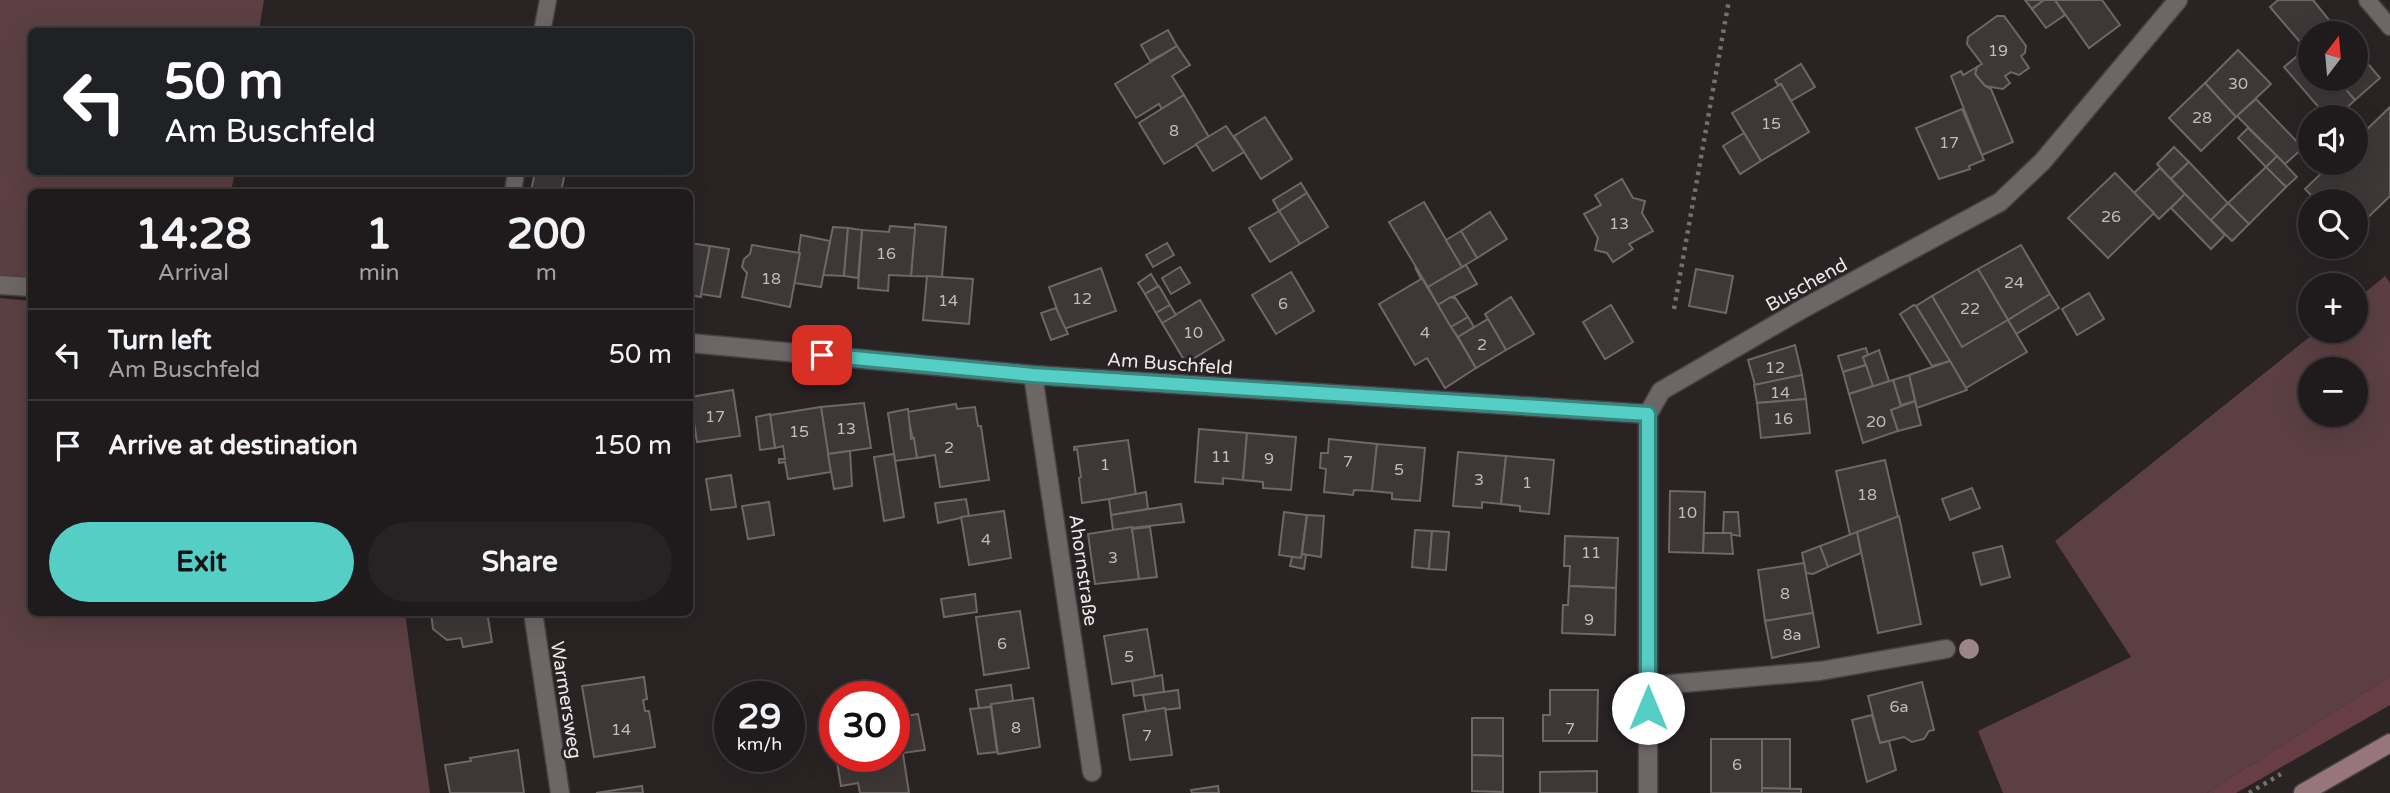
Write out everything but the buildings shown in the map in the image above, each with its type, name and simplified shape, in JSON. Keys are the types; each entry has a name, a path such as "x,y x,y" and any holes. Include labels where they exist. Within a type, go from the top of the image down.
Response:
{"main road":[{"path":"2304,793 2390,743"}],"street":[{"name":"Buschend","path":"1648,414 1661,391 1804,308 2000,202 2043,161 2178,0"},
{"path":"0,285 28,287"},
{"name":"Am Buschfeld","path":"693,342 1033,375 1648,414"},
{"name":"Ahornstraße","path":"1033,375 1092,772"},
{"path":"1648,414 1648,793"},
{"name":"Warmersweg","path":"534,616 560,793"},
{"path":"1649,686 1820,671 1946,649"}],"lane":[{"path":"543,28 548,0"},
{"path":"2367,0 2390,27"}],"path":[{"path":"1674,309 1729,0"}],"shaded area":[{"path":"0,0 264,0 259,28 28,28 28,175 234,175 232,189 28,189 28,280 0,277"},
{"path":"2385,276 2390,283 2390,676 2207,793 2003,793 1978,731 2131,657 2055,541 2302,343 2368,343 2368,290"},
{"path":"0,298 28,301 28,616 405,616 430,793 0,793"},
{"path":"2390,676 2390,705 2236,793 2207,793"}],"route":[{"path":"822,355 1033,375 1648,414 1648,708"}]}
